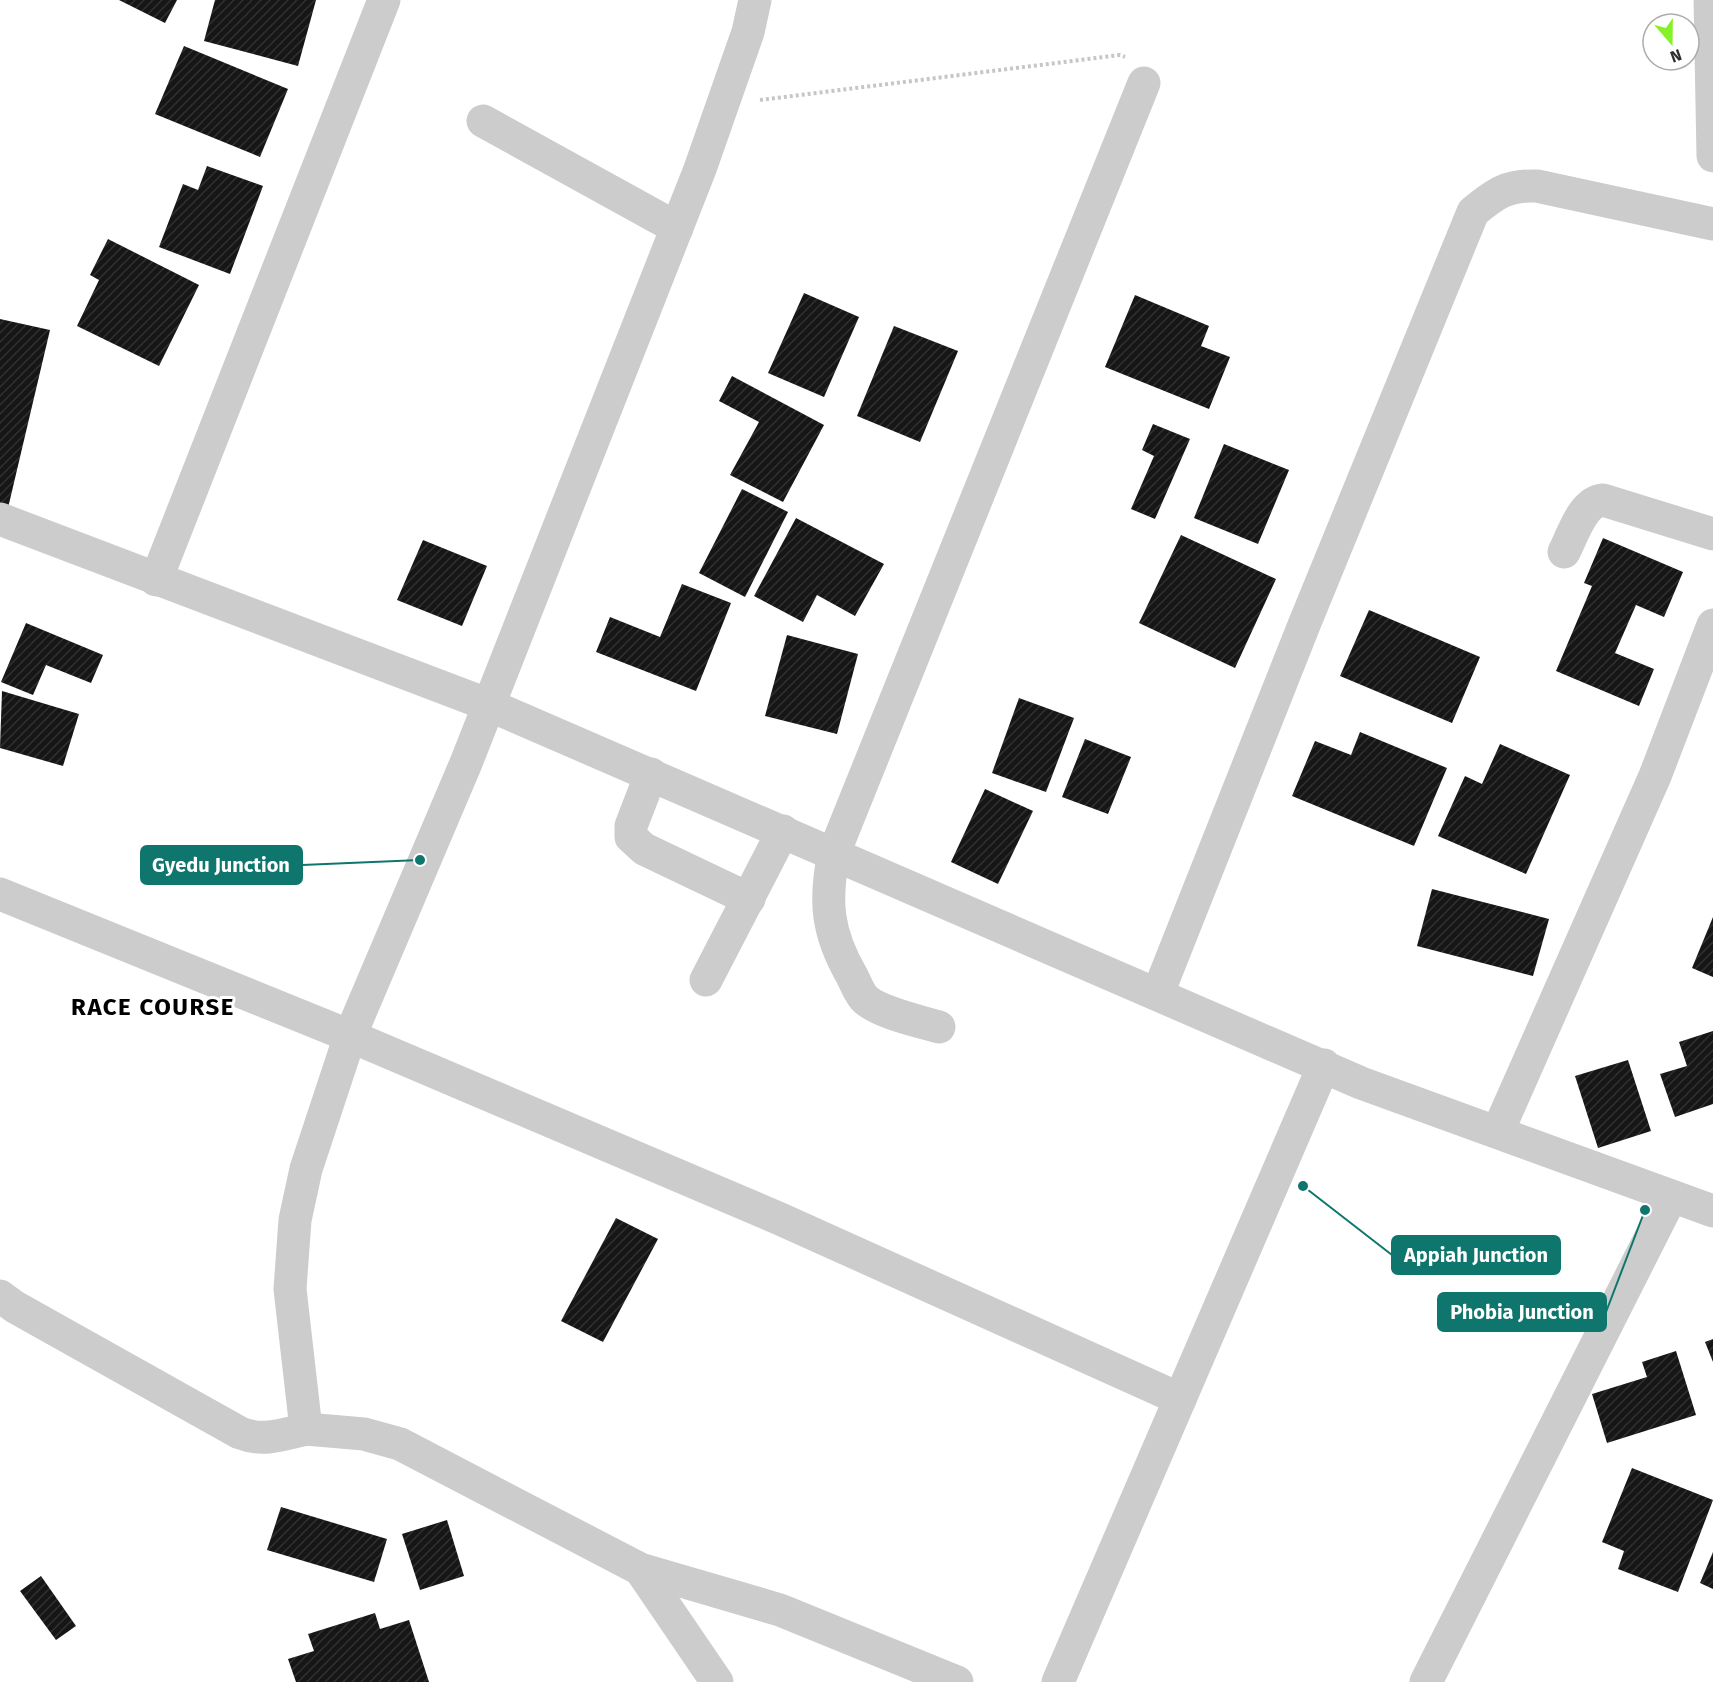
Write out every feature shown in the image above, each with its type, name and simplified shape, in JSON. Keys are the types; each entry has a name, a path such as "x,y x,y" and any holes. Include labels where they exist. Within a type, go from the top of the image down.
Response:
{"street":[{"path":"156,580 384,0"},
{"path":"306,1429 290,1289 295,1220 306,1169 350,1036 489,705 677,228 748,32 755,0"},
{"path":"1711,9 1713,156"},
{"path":"939,1027 876,1006 864,999 838,949 832,926 827,900 834,853 1144,83"},
{"path":"483,121 677,228"},
{"path":"1158,993 1473,212 1495,194 1517,185 1537,186 1713,224"},
{"path":"1564,552 1587,508 1594,501 1603,500 1713,534"},
{"path":"0,519 489,705 1158,993 1361,1083 1713,1211"},
{"path":"1498,1131 1655,776 1713,625"},
{"path":"651,774 631,826 630,834 635,843 748,899"},
{"path":"706,980 783,831"},
{"path":"0,894 350,1036 778,1218 1180,1399"},
{"path":"1058,1682 1324,1065"},
{"path":"1426,1682 1671,1197"},
{"path":"0,1296 15,1307 240,1433 254,1438 270,1438 306,1429 364,1434 400,1444 640,1569 780,1610 957,1682"},
{"path":"640,1569 717,1682"}],"path":[{"path":"721,105 1120,55 1135,61 1144,71 1144,83"}],"building":[{"path":"119,0 177,0 165,23"},
{"path":"215,0 316,0 298,66 204,41"},
{"path":"184,46 288,89 260,157 155,114"},
{"path":"207,166 263,186 230,274 159,247 183,184 198,190"},
{"path":"108,239 199,285 159,366 77,326 99,280 90,275"},
{"path":"804,293 859,317 824,397 768,373"},
{"path":"1135,295 1209,326 1201,346 1230,357 1209,409 1105,367"},
{"path":"0,319 50,330 8,508 0,506"},
{"path":"894,326 958,351 920,442 857,416"},
{"path":"732,376 824,425 783,502 730,475 759,422 719,401"},
{"path":"1153,424 1190,439 1155,519 1131,509 1154,456 1142,450"},
{"path":"1224,444 1289,470 1258,544 1194,518"},
{"path":"742,489 788,512 745,597 699,573"},
{"path":"796,518 884,564 855,616 817,595 803,622 754,596"},
{"path":"1181,535 1276,579 1235,668 1139,623"},
{"path":"1603,538 1683,572 1664,617 1636,605 1615,653 1654,669 1639,706 1556,671 1592,586 1584,583"},
{"path":"423,540 487,566 462,626 397,600"},
{"path":"682,584 731,603 696,691 596,652 610,617 660,637"},
{"path":"1369,610 1480,657 1452,723 1340,676"},
{"path":"26,623 103,655 91,683 46,665 33,695 1,682"},
{"path":"787,635 858,654 837,734 765,716"},
{"path":"2,691 79,714 63,766 0,748"},
{"path":"1019,698 1074,718 1046,792 992,773"},
{"path":"1360,732 1447,768 1414,846 1292,796 1315,741 1351,755"},
{"path":"1085,739 1131,757 1108,814 1062,797"},
{"path":"1500,744 1570,775 1526,874 1438,836 1465,776 1482,784"},
{"path":"985,789 1033,811 998,884 951,862"},
{"path":"1432,889 1549,919 1533,976 1417,946"},
{"path":"1713,917 1713,977 1692,968"},
{"path":"1713,1031 1713,1104 1675,1117 1660,1074 1687,1066 1679,1042"},
{"path":"1628,1060 1651,1131 1598,1148 1575,1076"},
{"path":"616,1218 658,1239 603,1342 561,1321"},
{"path":"1713,1339 1713,1362 1705,1342"},
{"path":"1676,1351 1696,1415 1607,1443 1592,1394 1647,1377 1642,1362"},
{"path":"1632,1468 1713,1500 1678,1592 1618,1569 1624,1551 1602,1542"},
{"path":"281,1507 387,1539 374,1582 267,1550"},
{"path":"447,1520 464,1576 420,1590 402,1534"},
{"path":"1713,1552 1713,1589 1700,1583"},
{"path":"41,1576 76,1626 56,1640 20,1591"},
{"path":"375,1613 380,1629 409,1620 429,1682 296,1682 288,1659 314,1651 308,1634"}],"place":[{"name":"Gyedu Junction","path":"420,860"},
{"name":"Appiah Junction","path":"1303,1186"},
{"name":"Phobia Junction","path":"1645,1210"}],"district":[{"name":"RACE COURSE","path":"153,1007"}]}
